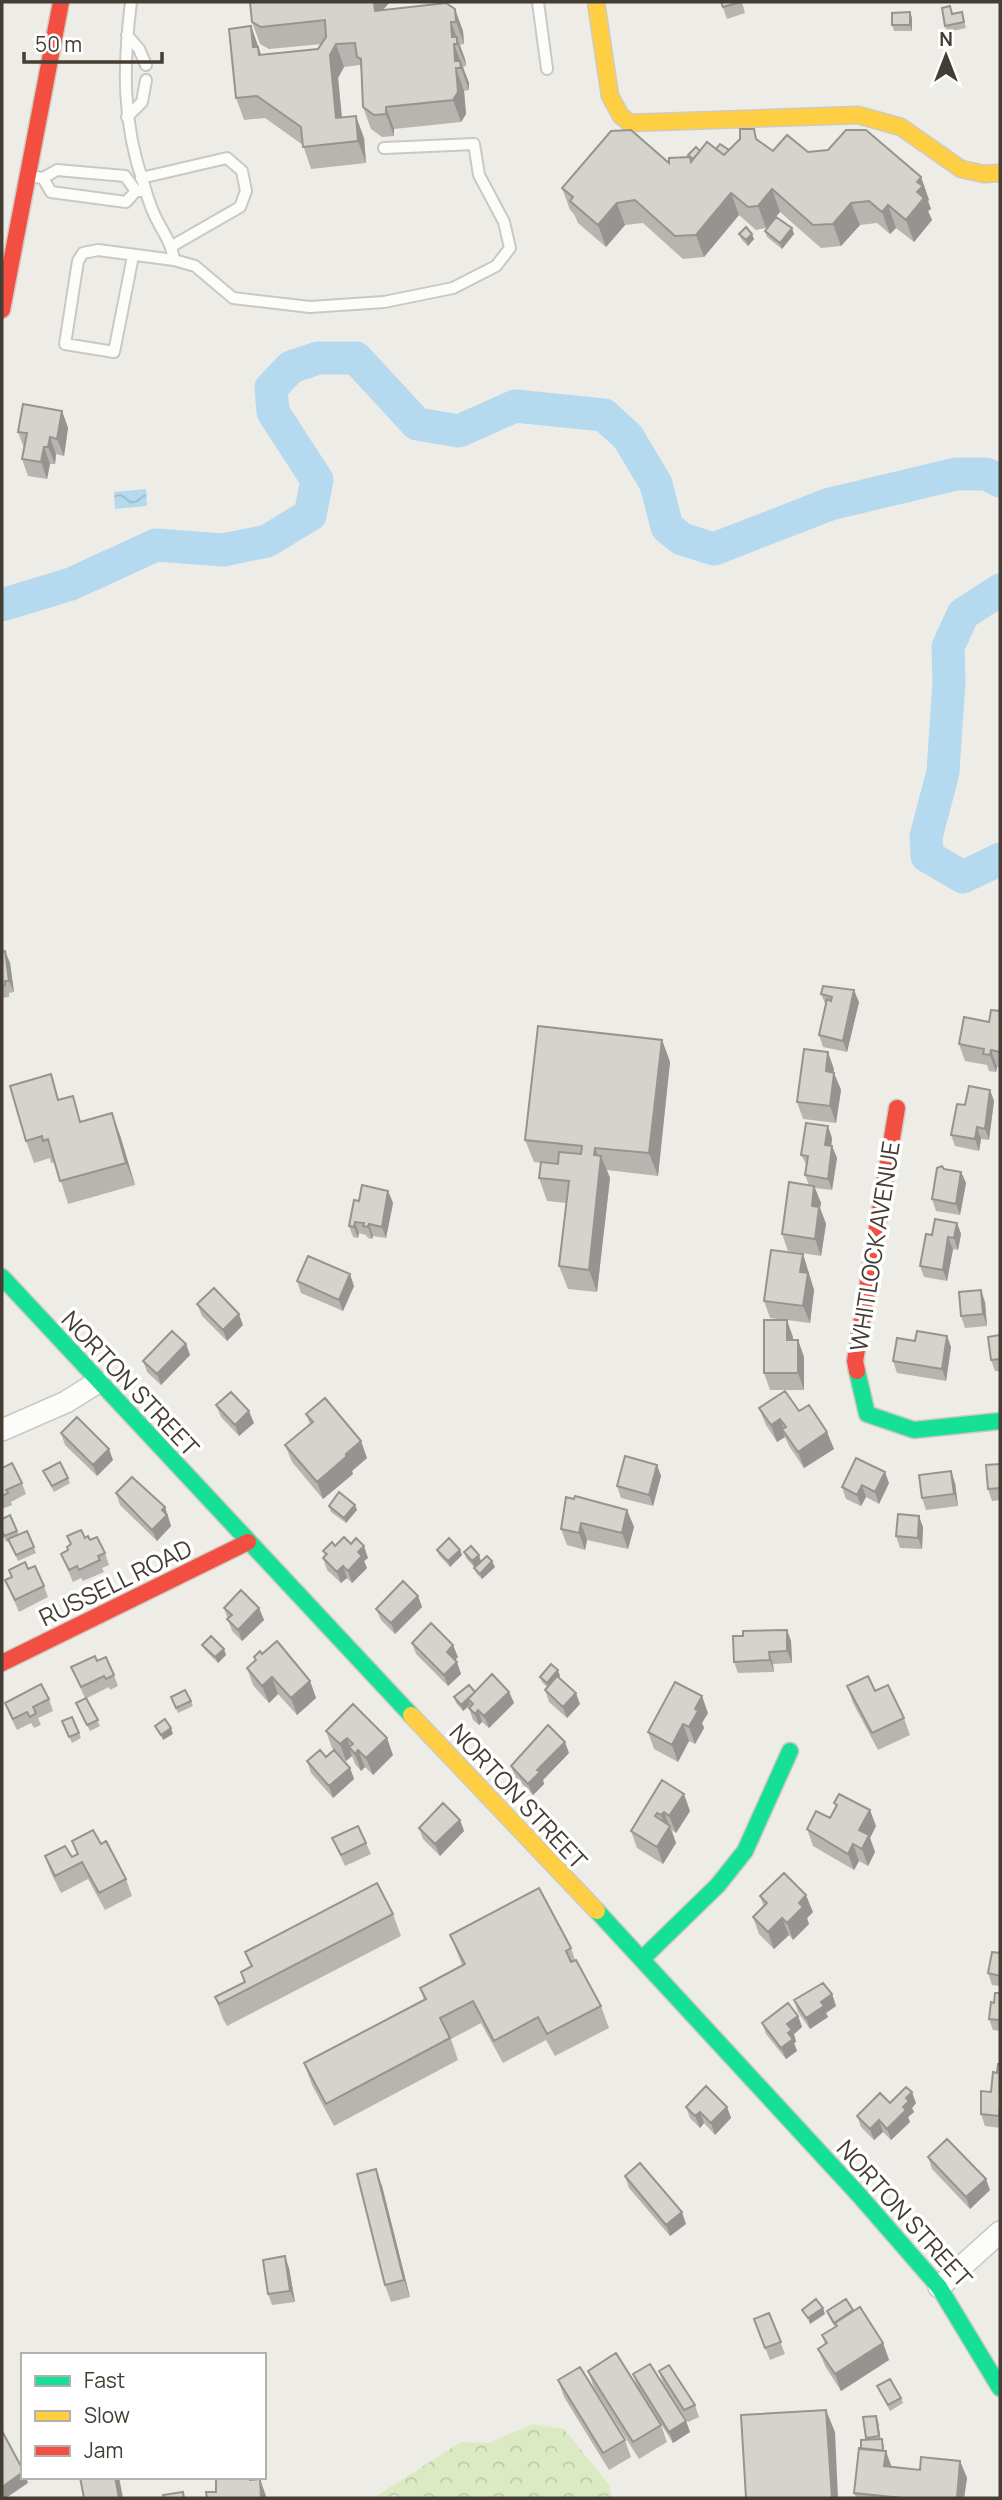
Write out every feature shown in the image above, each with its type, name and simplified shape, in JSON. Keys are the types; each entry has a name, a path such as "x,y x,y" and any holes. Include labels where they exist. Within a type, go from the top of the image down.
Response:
{"main road":[{"path":"2,310 35,177 61,2"},
{"path":"596,2 610,96 621,116 630,123 858,115 886,120 915,135 963,171 982,175 1000,173"},
{"name":"WHITLOCK AVENUE","path":"897,1108 855,1361 867,1414 914,1430 1000,1421"},
{"name":"NORTON STREET","path":"2,1277 97,1382 642,1959 859,2195 939,2287 992,2341"},
{"name":"RUSSELL ROAD","path":"2,1663 248,1542"},
{"path":"642,1959 718,1885 746,1851 790,1751"},
{"path":"939,2287 1000,2388"}],"street":[{"path":"2,1430 66,1402 97,1382"},
{"path":"939,2287 1000,2232"}],"lane":[{"path":"131,2 125,88 127,117 141,178 141,191"},
{"path":"538,2 547,69"},
{"path":"127,35 139,49 146,65"},
{"path":"127,117 142,102 146,79"},
{"path":"133,256 114,352 65,344 78,261 83,253 98,250 174,260 195,266 233,298 310,307 384,302 453,288 496,266 510,248 504,222 479,175 474,144 384,148"},
{"path":"141,178 227,158 242,171 246,191 240,207 172,246"},
{"path":"141,191 125,202 88,198 51,192 35,177 57,170 125,176 141,191 172,246 174,260"}],"green space":[{"path":"533,2424 564,2429 610,2486 611,2498 398,2498 397,2495 373,2498 461,2442 488,2443"}],"water":[{"path":"146,489 147,506 115,509 114,492"}],"building":[{"path":"250,2 374,2 375,11 446,3 455,9 456,22 451,22 452,37 457,37 457,44 454,44 455,61 460,61 461,68 456,68 458,92 453,100 386,107 386,114 374,115 363,107 361,59 357,57 355,43 336,44 330,55 336,118 356,116 358,141 303,147 301,127 257,96 236,98 229,29 251,26 253,47 258,47 259,55 318,49 326,37 325,20 261,27 252,22"},
{"path":"721,2 741,2 723,7"},
{"path":"950,6 952,14 962,12 964,22 945,26 942,8"},
{"path":"910,12 910,25 892,25 892,13"},
{"path":"740,129 754,129 756,139 773,151 787,135 808,152 828,150 846,130 866,130 921,177 917,182 923,186 917,192 924,198 906,220 888,205 882,212 869,201 851,203 833,224 813,225 772,189 758,206 748,207 731,193 696,235 675,236 635,200 617,203 598,225 570,201 573,197 562,188 611,131 631,130 669,163 669,158 690,157 691,162 707,142 724,155 740,139"},
{"path":"720,144 729,150 724,155 716,149"},
{"path":"696,147 700,151 693,159 688,155"},
{"path":"776,217 792,228 780,243 765,231"},
{"path":"746,227 752,234 746,240 739,234"},
{"path":"23,404 62,411 57,439 50,437 48,447 44,447 41,462 22,459 27,433 18,432"},
{"path":"5,951 9,981 5,981 2,986 2,952"},
{"path":"823,986 854,990 843,1041 819,1035 827,999 831,1001 832,997 821,994"},
{"path":"991,1010 1000,1011 1000,1052 991,1050 990,1055 983,1054 984,1049 959,1044 964,1017 989,1022"},
{"path":"538,1026 662,1040 649,1153 595,1148 594,1155 601,1156 589,1270 559,1266 569,1181 539,1178 541,1162 558,1164 559,1152 581,1154 582,1146 525,1140"},
{"path":"804,1049 828,1052 826,1071 834,1073 830,1106 797,1102"},
{"path":"51,1074 58,1100 73,1096 80,1122 112,1113 126,1163 60,1181 48,1139 43,1141 42,1136 26,1141 10,1086"},
{"path":"969,1086 990,1090 985,1129 977,1127 975,1139 951,1135 957,1104 965,1105"},
{"path":"806,1123 828,1126 825,1145 832,1146 828,1179 805,1175 808,1156 801,1155"},
{"path":"942,1166 944,1169 961,1172 956,1204 932,1199 937,1168"},
{"path":"789,1182 814,1186 812,1206 819,1207 815,1239 782,1234"},
{"path":"362,1185 388,1191 382,1227 369,1224 368,1227 363,1226 364,1223 355,1222 354,1227 349,1226 354,1200 359,1201"},
{"path":"935,1219 957,1223 954,1238 948,1237 943,1270 920,1266 926,1234 932,1235"},
{"path":"771,1250 803,1254 800,1272 808,1273 803,1306 764,1301"},
{"path":"308,1256 350,1274 339,1300 297,1281"},
{"path":"214,1288 239,1314 223,1330 197,1304"},
{"path":"981,1290 983,1314 961,1316 959,1292"},
{"path":"764,1320 787,1320 787,1340 798,1340 798,1373 764,1373"},
{"path":"172,1331 186,1344 157,1374 143,1361"},
{"path":"917,1331 947,1336 942,1369 893,1361 897,1338 915,1341"},
{"path":"1000,1335 1000,1359 991,1360 988,1337"},
{"path":"785,1391 799,1411 809,1405 827,1432 798,1452 782,1429 786,1427 780,1419 771,1425 759,1408"},
{"path":"231,1392 249,1411 235,1425 216,1405"},
{"path":"325,1398 361,1441 317,1482 285,1445 313,1422 306,1414"},
{"path":"77,1417 109,1449 93,1465 61,1433"},
{"path":"625,1456 657,1465 649,1495 617,1486"},
{"path":"856,1458 885,1472 875,1492 862,1485 857,1495 842,1487"},
{"path":"60,1462 68,1478 52,1486 43,1471"},
{"path":"12,1463 22,1483 6,1490 8,1493 2,1496 2,1468"},
{"path":"1000,1464 1000,1488 988,1489 986,1465"},
{"path":"951,1471 954,1494 922,1498 919,1475"},
{"path":"132,1477 165,1507 162,1510 167,1515 152,1530 116,1493"},
{"path":"339,1492 355,1505 344,1518 329,1506"},
{"path":"575,1496 627,1510 622,1533 581,1523 579,1533 561,1529 566,1497 574,1499"},
{"path":"898,1514 919,1516 918,1538 896,1536"},
{"path":"10,1515 17,1531 4,1536 2,1519"},
{"path":"81,1530 85,1538 88,1536 90,1540 97,1537 105,1553 98,1556 100,1560 79,1570 77,1566 69,1570 61,1554 68,1550 67,1547 71,1544 67,1536"},
{"path":"27,1531 34,1547 16,1555 8,1539"},
{"path":"344,1537 351,1544 356,1538 364,1546 358,1552 362,1556 348,1571 343,1566 337,1572 323,1558 327,1554 323,1551 332,1542 335,1546"},
{"path":"449,1538 460,1550 448,1561 437,1550"},
{"path":"471,1546 479,1555 472,1561 464,1552"},
{"path":"487,1556 492,1561 480,1574 474,1568"},
{"path":"25,1562 28,1569 35,1566 44,1586 15,1600 5,1580 12,1577 9,1570"},
{"path":"403,1581 418,1596 391,1623 376,1609"},
{"path":"241,1590 259,1608 238,1630 227,1619 232,1615 224,1608"},
{"path":"431,1623 453,1645 447,1652 457,1662 444,1675 412,1643"},
{"path":"787,1630 787,1651 769,1652 770,1660 734,1662 733,1636 743,1636 743,1631"},
{"path":"211,1636 224,1649 215,1657 202,1645"},
{"path":"277,1641 310,1681 291,1698 272,1677 262,1686 247,1668 256,1660 254,1657 260,1651 262,1654"},
{"path":"95,1656 97,1661 106,1657 114,1675 106,1679 104,1676 81,1687 71,1667"},
{"path":"551,1664 558,1670 547,1683 540,1677"},
{"path":"492,1674 509,1692 484,1716 478,1710 475,1714 469,1708 473,1704 468,1699"},
{"path":"557,1676 576,1693 563,1707 545,1690"},
{"path":"868,1676 875,1691 888,1685 904,1718 872,1733 847,1686"},
{"path":"675,1682 702,1696 695,1709 698,1711 689,1727 683,1724 672,1745 648,1732"},
{"path":"41,1684 49,1699 33,1707 36,1713 30,1717 27,1712 13,1719 5,1703"},
{"path":"469,1685 475,1692 461,1705 454,1697"},
{"path":"185,1690 191,1701 176,1708 171,1697"},
{"path":"86,1698 98,1720 87,1725 76,1703"},
{"path":"353,1704 387,1738 366,1758 358,1750 355,1754 349,1747 353,1744 347,1738 340,1744 326,1731"},
{"path":"72,1717 79,1733 69,1737 62,1721"},
{"path":"165,1719 171,1728 161,1735 155,1726"},
{"path":"548,1725 565,1742 537,1770 540,1772 528,1784 511,1766"},
{"path":"320,1750 326,1757 334,1750 350,1768 329,1786 307,1761"},
{"path":"662,1780 684,1794 669,1816 664,1812 655,1816 670,1826 657,1847 631,1831"},
{"path":"839,1794 870,1810 859,1830 869,1835 862,1849 853,1844 848,1854 807,1829 816,1811 830,1818"},
{"path":"443,1803 460,1820 435,1844 419,1828"},
{"path":"358,1826 366,1843 341,1855 332,1838"},
{"path":"93,1830 101,1844 106,1841 126,1879 99,1893 82,1862 55,1876 45,1856 65,1846 72,1857 78,1854 72,1841"},
{"path":"784,1873 806,1895 799,1903 803,1907 787,1923 782,1918 768,1932 753,1917 767,1903 760,1896"},
{"path":"377,1883 393,1914 219,2004 215,1997 245,1982 241,1972 252,1966 245,1952"},
{"path":"539,1888 571,1948 566,1951 571,1962 576,1960 601,2006 547,2034 538,2017 494,2041 473,2001 440,2018 450,2038 326,2104 304,2063 426,1999 420,1988 465,1964 450,1935"},
{"path":"992,1952 1000,1953 1000,1976 988,1973"},
{"path":"823,1983 832,1994 821,2002 824,2006 806,2018 794,2000"},
{"path":"995,1993 1000,1993 1000,2020 989,2019"},
{"path":"788,2003 798,2016 787,2024 792,2030 788,2033 793,2039 781,2048 762,2023"},
{"path":"998,2064 999,2116 981,2114 981,2091 991,2092 993,2072 997,2073"},
{"path":"706,2086 727,2107 711,2123 700,2112 695,2116 686,2107"},
{"path":"906,2087 912,2092 903,2107 906,2110 887,2129 879,2120 870,2129 857,2116 880,2093 890,2103"},
{"path":"947,2139 986,2179 966,2197 928,2157"},
{"path":"640,2163 682,2212 666,2225 625,2176"},
{"path":"376,2169 404,2280 385,2285 357,2174"},
{"path":"285,2256 290,2291 268,2294 263,2260"},
{"path":"816,2299 823,2308 808,2318 802,2310"},
{"path":"846,2299 853,2310 834,2323 827,2311"},
{"path":"860,2307 883,2343 835,2374 818,2349 827,2343 822,2335"},
{"path":"769,2313 781,2342 765,2348 754,2319"},
{"path":"616,2353 661,2425 633,2442 588,2371"},
{"path":"650,2364 686,2421 669,2432 633,2374"},
{"path":"669,2365 695,2405 684,2410 659,2371"},
{"path":"580,2367 625,2440 603,2453 558,2380"},
{"path":"890,2379 901,2398 888,2405 877,2386"},
{"path":"826,2410 832,2498 746,2498 741,2415"},
{"path":"876,2416 879,2436 866,2438 863,2417"},
{"path":"2,2431 21,2466 21,2473 2,2487"},
{"path":"882,2439 883,2451 861,2449 861,2440"},
{"path":"859,2448 886,2451 884,2466 920,2470 921,2457 960,2461 957,2498 902,2498 854,2493"},
{"path":"80,2479 115,2479 119,2498 84,2498"},
{"path":"216,2479 260,2479 261,2498 207,2498 206,2492 216,2492"},
{"path":"183,2492 184,2498 164,2498 163,2495"}],"waterway":[{"path":"2,605 71,584 156,545 223,550 267,541 310,515 317,480 273,412 271,388 291,367 318,358 356,358 417,424 459,431 515,406 604,415 628,437 656,484 667,527 682,539 714,549 830,504 956,474 986,474 1000,481"},
{"path":"1000,590 963,614 948,647 949,682 943,772 926,837 927,856 963,877 1000,859"}],"traffic: fast":[{"path":"2,1277 411,1715"},
{"path":"857,1371 867,1414 914,1430 1000,1421"},
{"path":"642,1959 718,1885 745,1851 790,1751"},
{"path":"597,1911 859,2195 939,2287 1000,2388"}],"traffic: slow":[{"path":"596,2 610,96 621,116 630,123 858,115 901,127 961,169 984,174 1000,173"},
{"path":"411,1715 597,1911"}],"traffic: jam":[{"path":"2,310 61,2"},
{"path":"857,1371 855,1361 897,1108"},
{"path":"2,1663 248,1542"}]}
